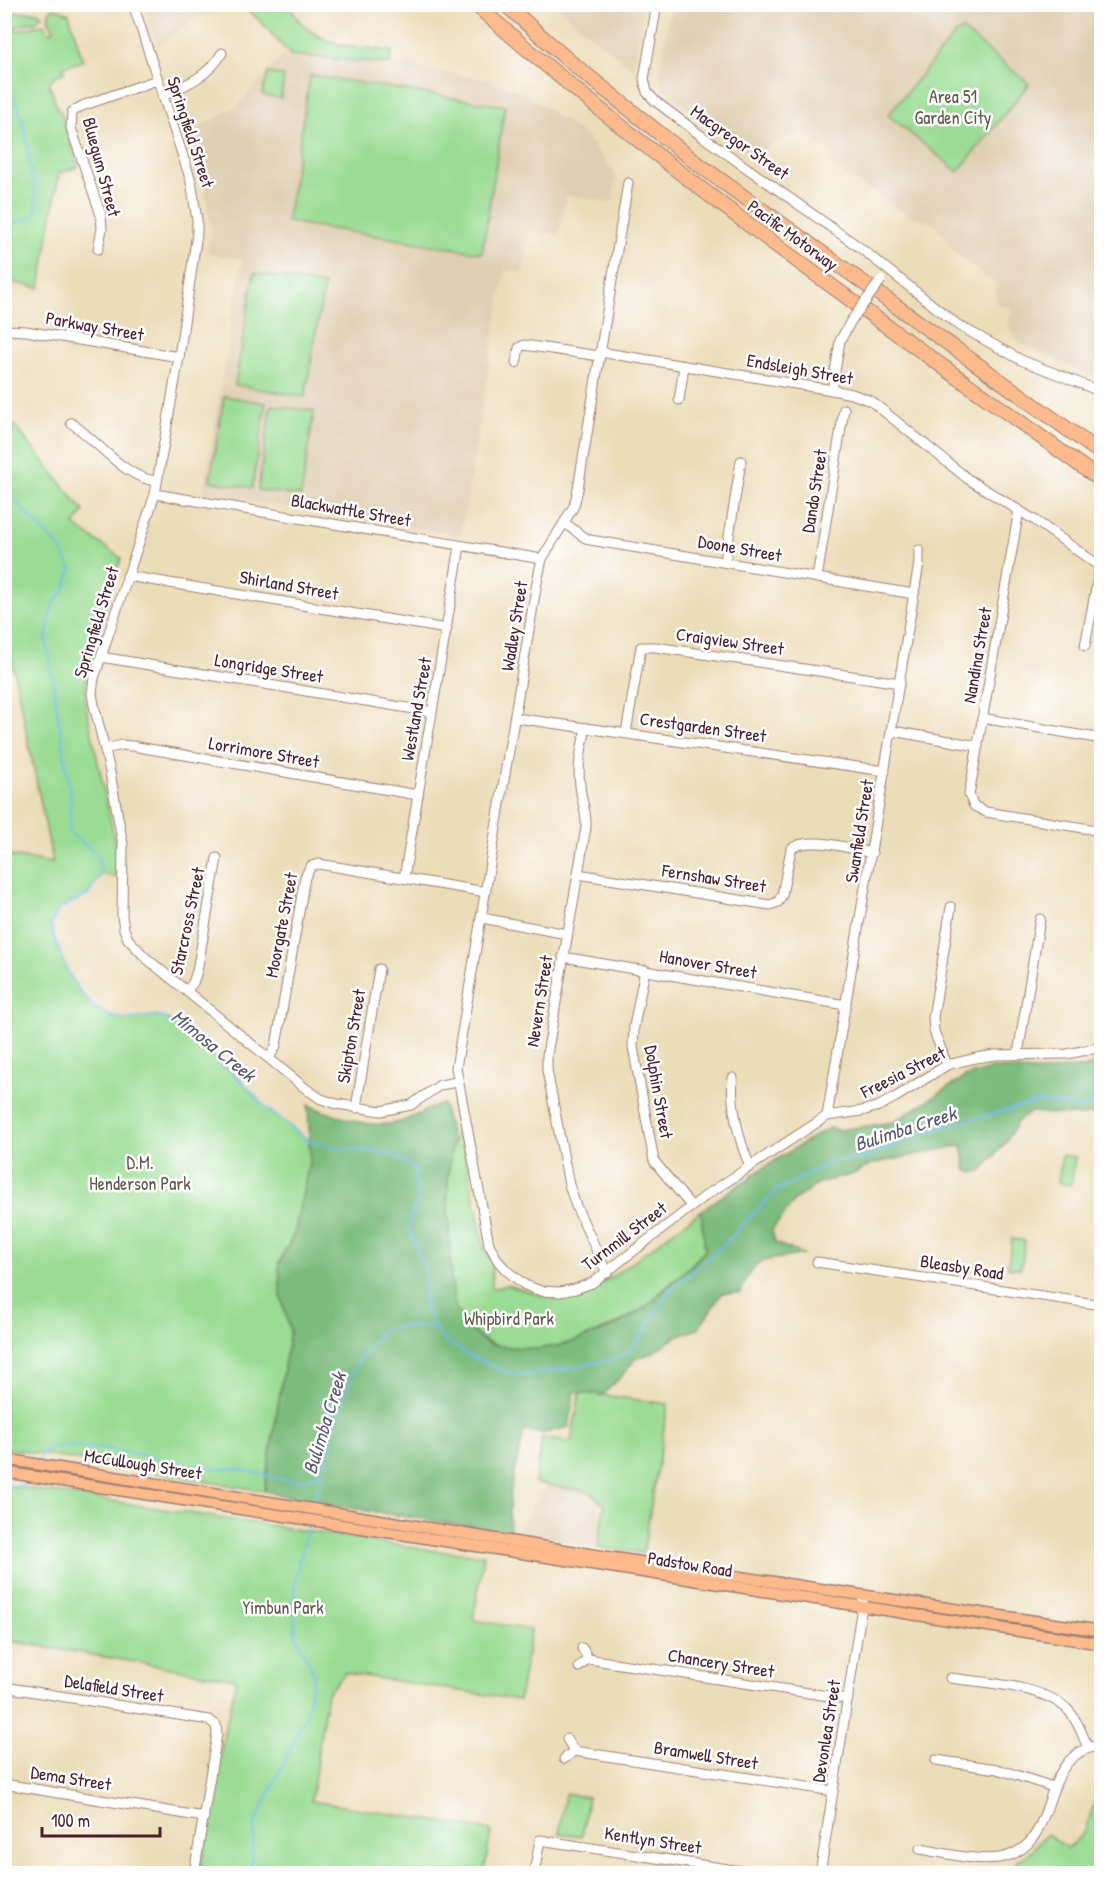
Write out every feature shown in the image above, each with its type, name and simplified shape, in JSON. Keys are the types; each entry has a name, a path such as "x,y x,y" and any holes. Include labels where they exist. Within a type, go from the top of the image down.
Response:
{"highway":[{"name":"Pacific Motorway","path":"475,4 555,74 695,186 1101,481"},
{"name":"Pacific Motorway","path":"505,4 568,60 694,161 1101,454"}],"main road":[{"name":"McCullough Street","path":"4,1459 277,1502"},
{"name":"McCullough Street","path":"4,1473 275,1516"},
{"name":"Padstow Road","path":"277,1502 614,1558 1101,1631"},
{"name":"Padstow Road","path":"275,1516 1101,1644"}],"street":[{"name":"Springfield Street","path":"133,4 191,181 197,220 196,248 155,494 94,678 92,693 123,845 122,916 124,929 136,949 321,1099 356,1108 381,1111 411,1105 440,1085 457,1082"},
{"name":"Macgregor Street","path":"657,4 644,73 644,83 650,96 703,137 817,216 967,330 1021,360 1101,392"},
{"path":"162,96 206,74 216,64 222,53"},
{"name":"Bluegum Street","path":"98,249 102,229 101,215 71,128 72,112 82,106 157,80"},
{"name":"Wadley Street","path":"457,1082 456,1068 542,559 574,506 578,489 628,183"},
{"path":"832,390 840,341 851,321 888,269"},
{"name":"Parkway Street","path":"4,330 26,331 179,357"},
{"name":"Endsleigh Street","path":"516,363 519,348 524,345 684,366 852,394 871,401 968,479 1020,510 1101,568"},
{"path":"679,400 684,366"},
{"name":"Dando Street","path":"817,578 844,409"},
{"path":"71,423 138,476 157,481"},
{"path":"724,562 741,461"},
{"name":"Blackwattle Street","path":"155,494 542,559"},
{"name":"Nandina Street","path":"1020,510 969,795 974,806 986,812 1101,831"},
{"name":"Doone Street","path":"565,523 582,537 590,540 914,594"},
{"name":"Westland Street","path":"404,878 460,546"},
{"name":"Swanfield Street","path":"827,1116 900,683 919,563 919,550"},
{"path":"1085,646 1101,568"},
{"name":"Shirland Street","path":"127,576 447,629"},
{"name":"Craigview Street","path":"626,733 641,647 655,647 900,683"},
{"name":"Longridge Street","path":"101,657 432,712"},
{"name":"Crestgarden Street","path":"516,718 885,771"},
{"path":"982,718 1101,739"},
{"name":"Nevern Street","path":"586,728 578,767 586,815 546,1070 569,1185 576,1206 607,1273"},
{"path":"892,731 978,746"},
{"name":"Lorrimore Street","path":"105,749 122,745 132,746 418,795"},
{"name":"Fernshaw Street","path":"578,874 770,904 778,902 782,895 791,849 796,844 807,842 872,853"},
{"name":"Starcross Street","path":"187,990 193,983 197,971 217,858"},
{"name":"Moorgate Street","path":"269,1058 276,1046 307,871 311,866 319,864 486,892"},
{"path":"947,1065 934,1031 933,1018 951,906"},
{"path":"482,918 567,934"},
{"path":"1018,1054 1041,919"},
{"name":"Hanover Street","path":"563,957 846,1005"},
{"name":"Skipton Street","path":"356,1108 380,969"},
{"name":"Dolphin Street","path":"645,970 634,1026 633,1047 654,1161 691,1206"},
{"name":"Freesia Street","path":"827,1116 862,1112 879,1106 947,1065 975,1058 1018,1054 1067,1054 1101,1047"},
{"path":"733,1078 732,1088 740,1137 750,1166"},
{"name":"Turnmill Street","path":"457,1082 489,1244 498,1261 515,1278 541,1291 560,1292 592,1283 691,1206 827,1116"},
{"name":"Bleasby Road","path":"817,1262 1101,1305"},
{"name":"Devonlea Street","path":"820,1874 864,1594"},
{"path":"579,1667 588,1659 582,1648"},
{"name":"Chancery Street","path":"588,1659 848,1699"},
{"path":"950,1678 1036,1691 1050,1696 1071,1713 1088,1748"},
{"name":"Delafield Street","path":"4,1687 209,1720 216,1725 217,1734 204,1817"},
{"path":"564,1759 574,1751 567,1739"},
{"path":"920,1849 983,1858 999,1858 1026,1846 1035,1838 1041,1826 1053,1787 1061,1772 1068,1763 1088,1748 1101,1745"},
{"name":"Bramwell Street","path":"574,1751 833,1791"},
{"path":"936,1760 998,1769 1053,1787"},
{"name":"Dema Street","path":"4,1784 204,1817"},
{"path":"194,1874 204,1817"},
{"name":"Kentlyn Street","path":"534,1874 540,1840 721,1871 760,1874"}],"shaded area":[{"path":"147,4 228,5 228,9 190,19 190,22 158,47 146,11"},
{"path":"556,5 645,5 633,69 570,18"},
{"path":"671,5 1101,5 1101,380 1021,344 1008,326 1012,308 995,303 996,285 956,254 935,224 908,215 848,177 829,161 834,155 803,131 775,142 761,152 754,153 738,145 664,90 660,68"},
{"path":"284,54 399,64 491,80 530,97 587,137 616,175 612,203 566,195 559,235 530,231 523,272 505,270 461,536 203,493 242,259 208,253 211,229 204,179 189,133 237,106"},
{"path":"547,1485 590,1492 605,1505 598,1547 514,1534"}],"green space":[{"path":"242,5 290,5 302,24 320,37 341,45 392,52 390,64 291,55"},
{"path":"53,8 69,14 83,61 63,67 65,72 54,76 49,84 58,110 61,112 78,167 59,173 40,288 5,281 4,9 10,9 14,13 38,12 42,16 36,21 15,27 16,31 44,24 49,33 54,30 48,16"},
{"name":"Area 51 Garden City","path":"963,30 1029,84 958,172 888,115 955,34"},
{"path":"268,73 284,76 281,98 262,95"},
{"path":"310,75 505,106 482,253 287,222"},
{"path":"254,273 324,285 305,397 235,385"},
{"path":"224,396 266,403 252,488 210,481"},
{"path":"271,405 314,411 301,496 258,490"},
{"name":"D.M. Henderson Park","path":"4,413 84,511 74,525 121,558 86,673 85,702 117,851 116,877 101,874 88,895 59,909 51,925 61,955 76,986 98,1010 112,1017 128,1019 155,1016 172,1022 239,1079 265,1107 309,1141 310,1158 295,1232 279,1263 281,1297 290,1331 264,1491 5,1448 5,855 53,863 5,627"},
{"path":"1101,1061 1101,1111 1083,1116 1031,1112 1017,1122 1006,1142 982,1170 973,1173 966,1170 962,1145 872,1164 851,1175 821,1182 796,1199 772,1230 775,1243 803,1254 772,1259 758,1264 746,1279 740,1293 722,1293 698,1329 679,1335 652,1353 635,1359 621,1377 602,1395 574,1392 569,1427 543,1433 524,1431 510,1495 511,1533 323,1504 264,1491 290,1331 281,1297 279,1263 295,1232 310,1158 308,1105 365,1123 389,1124 400,1122 443,1104 452,1140 448,1206 455,1308 477,1336 491,1345 537,1349 566,1344 611,1328 645,1308 705,1250 701,1211 749,1180 752,1175 818,1134 830,1128 839,1130 894,1122 965,1077 992,1068 1046,1072 1085,1068"},
{"name":"Whipbird Park","path":"459,1124 485,1251 496,1265 492,1268 492,1289 507,1285 544,1296 559,1297 574,1296 589,1291 612,1277 701,1211 705,1250 648,1305 597,1333 544,1348 517,1349 493,1344 472,1331 454,1303 448,1177 451,1150"},
{"path":"1062,1155 1075,1157 1071,1185 1058,1183"},
{"path":"1012,1239 1025,1241 1021,1269 1008,1267"},
{"path":"580,1392 668,1404 643,1553 598,1547 605,1505 590,1492 535,1483 542,1438 571,1442"},
{"name":"Yimbun Park","path":"5,1485 436,1551 484,1555 473,1620 531,1630 519,1700 345,1673 327,1693 311,1801 491,1830 484,1873 200,1873 226,1721 236,1679 5,1640"},
{"path":"1101,1793 1101,1873 1020,1873 1016,1861 1027,1855 1047,1834 1068,1848 1085,1831 1094,1804"},
{"path":"565,1794 588,1797 582,1836 559,1833"}],"waterway":[{"name":"Mimosa Creek","path":"4,87 12,96 21,116 36,202 36,213 4,229"},
{"name":"Mimosa Creek","path":"4,482 13,499 60,548 71,569 65,588 52,606 46,637 71,799 69,832 97,855 101,873 88,895 59,909 51,925 68,971 86,999 98,1010 112,1017 128,1019 155,1016 172,1022 239,1078 265,1107 309,1141 336,1148 393,1155 413,1168 418,1198 408,1226 425,1269 425,1308 439,1336 466,1354 513,1375 544,1373 615,1359 630,1350 643,1334 669,1291 723,1245 776,1191 834,1160 861,1160 925,1133 1039,1102 1090,1108 1102,1106"},
{"name":"Bulimba Creek","path":"313,1505 330,1448 334,1425 354,1368 383,1329 401,1326 433,1327"},
{"path":"38,1462 45,1449 86,1447 128,1452 210,1468 242,1470 285,1480 303,1479 322,1471"},
{"path":"4,1492 8,1487 24,1484 27,1479"},
{"name":"Bulimba Creek","path":"250,1874 255,1824 305,1717 314,1674 296,1636 293,1603 296,1574 309,1523"}]}
